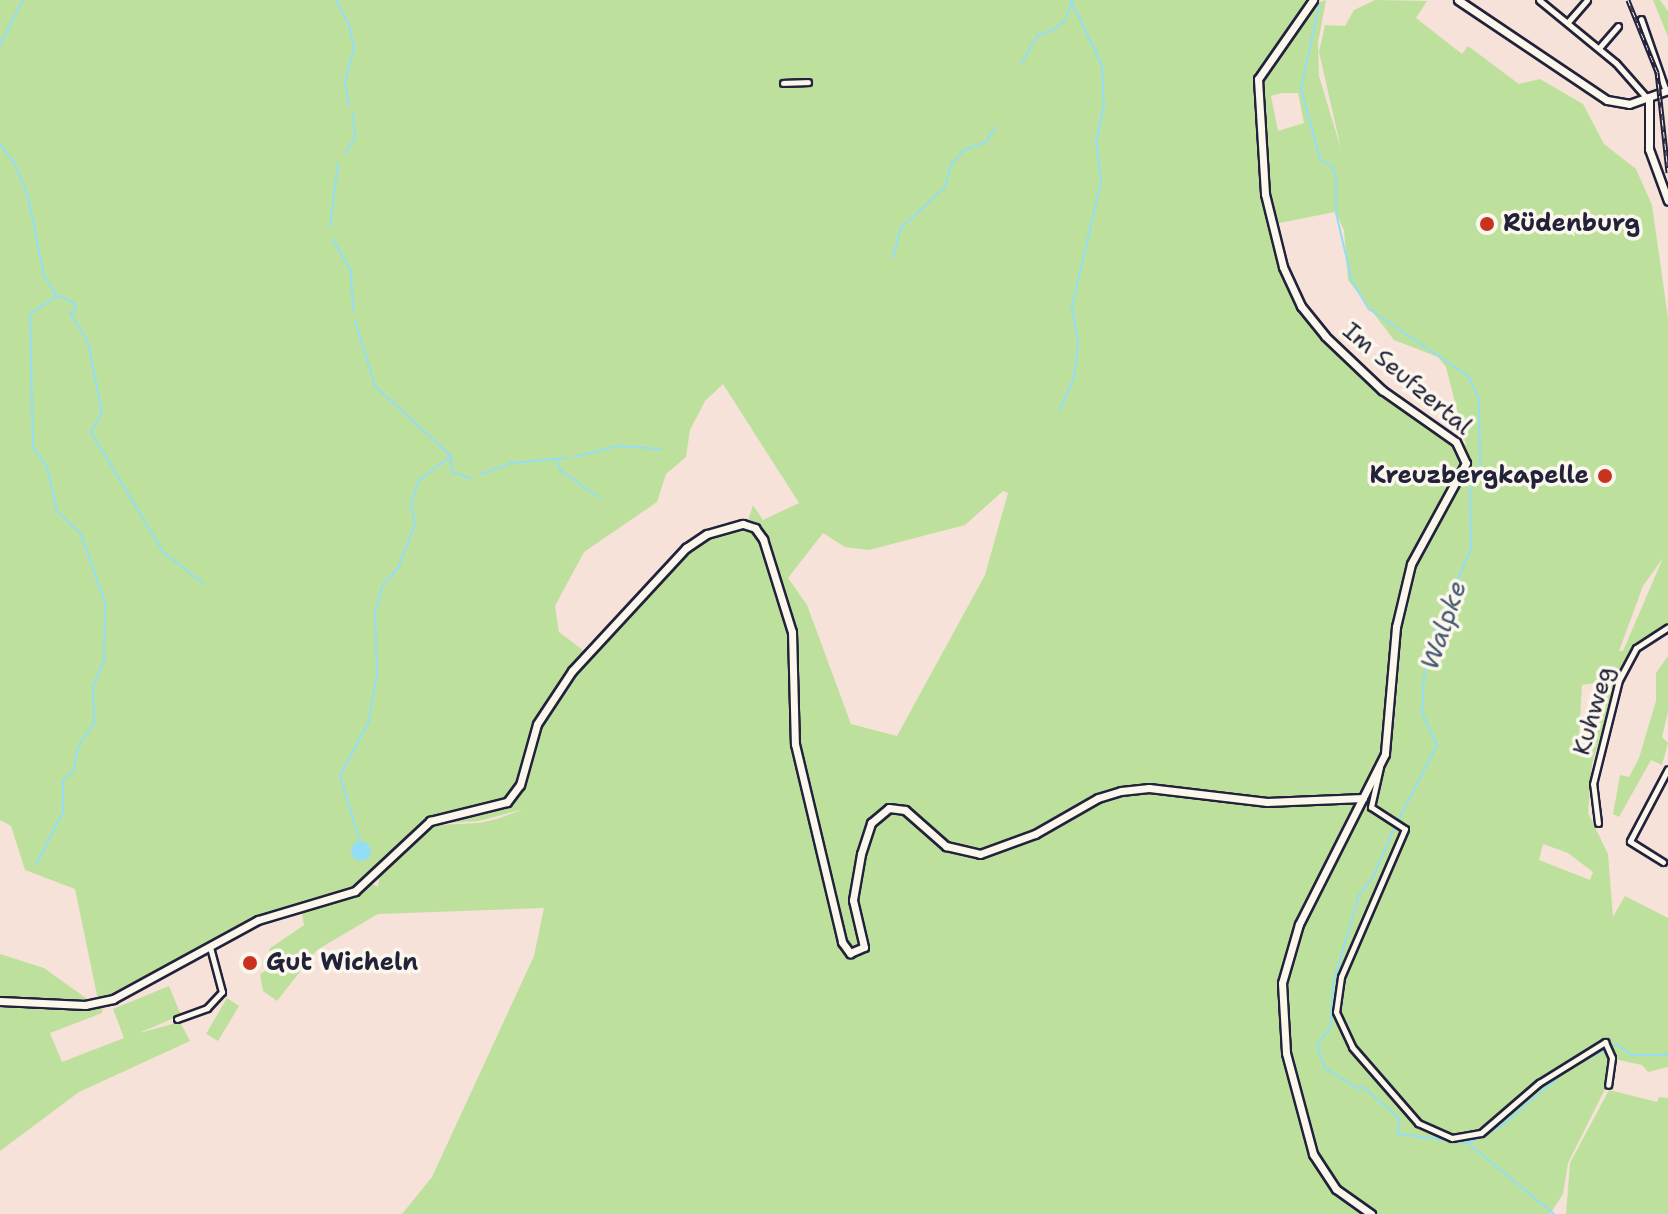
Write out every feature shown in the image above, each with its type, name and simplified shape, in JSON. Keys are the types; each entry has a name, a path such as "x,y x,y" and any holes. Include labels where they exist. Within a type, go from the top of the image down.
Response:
{"street":[{"name":"Im Seufzertal","path":"1313,0 1258,79 1265,194 1283,267 1325,336 1382,390 1456,442 1465,456 1465,468 1421,541 1408,576 1396,627 1389,739 1380,767 1294,935 1283,977 1281,1014 1313,1154 1336,1189 1371,1214"},
{"path":"1458,0 1607,100 1624,104 1667,90 1641,19"},
{"path":"1539,0 1599,48 1648,98 1649,149 1668,201"},
{"path":"1568,22 1587,0"},
{"path":"1599,48 1618,26"},
{"path":"783,83 808,82"},
{"path":"0,1001 85,1005 113,999 263,917 355,891 430,821 507,802 522,778 537,724 579,662 692,543 743,524 755,528 763,539 792,632 795,744 842,942 850,953 864,947 853,900 865,839 874,819 889,808 905,810 946,846 980,854 1035,834 1098,798 1121,791 1149,788 1267,802 1363,798"},
{"name":"Kuhweg","path":"1598,823 1593,784 1619,680 1636,648 1668,627"},
{"path":"1380,767 1371,807 1405,829 1345,962 1336,1012 1352,1047 1410,1115 1442,1135 1472,1137 1569,1062 1600,1044 1610,1048 1608,1085"},
{"path":"1663,862 1630,841 1668,769"},
{"path":"177,1019 207,1008 222,992 210,947"}],"green space":[{"path":"0,0 1310,0 1315,4 1326,0 1318,43 1319,76 1341,149 1319,52 1325,25 1345,26 1354,10 1375,0 1427,1 1416,18 1462,54 1468,46 1519,84 1540,79 1583,104 1604,144 1636,169 1652,205 1668,318 1668,623 1634,644 1622,664 1592,764 1588,813 1608,854 1613,917 1625,896 1668,918 1668,1067 1648,1072 1642,1065 1614,1059 1612,1044 1605,1042 1611,1070 1606,1087 1568,1163 1563,1194 1550,1214 402,1214 432,1177 534,956 544,908 378,914 317,950 277,1001 263,991 260,974 274,966 269,949 304,925 301,908 354,896 371,883 378,887 380,873 436,825 479,823 524,809 479,821 433,824 360,887 276,911 98,1000 75,889 25,870 11,826 0,820","holes":["1298,93 1304,123 1278,131 1271,96","1335,212 1344,230 1348,280 1394,340 1438,357 1446,367 1466,445 1398,400 1327,335 1303,303 1274,224","723,384 799,503 763,520 753,505 748,521 686,545 584,651 559,632 555,606 584,552 657,502 666,474 686,457 690,430 705,401","1003,491 1008,493 985,575 897,736 851,724 807,605 788,578 823,533 845,547 869,550 965,525","1663,558 1623,651 1619,651 1643,586","1602,682 1599,720 1587,755 1578,755 1582,685","1543,844 1568,853 1593,872 1590,880 1539,860"]},
{"path":"1653,0 1660,0 1668,11 1668,37"},
{"path":"1668,656 1668,712 1662,737 1668,743 1662,765 1651,760 1619,817 1613,814 1620,775 1629,777 1639,758 1656,701 1656,673"},
{"path":"0,954 44,968 90,1001 0,999"},
{"path":"169,986 181,1015 139,1033 180,1022 190,1041 79,1092 0,1151 0,1003 103,1007 102,1013 50,1033 62,1062 124,1038 113,1009"},
{"path":"227,998 239,1006 218,1041 206,1034"},
{"path":"1609,1090 1657,1102 1659,1097 1668,1098 1668,1214 1566,1214 1570,1163"}],"water":[{"path":"361,841 368,844 371,851 368,858 361,861 354,858 351,851 354,844"}],"waterway":[{"path":"0,45 23,0"},
{"path":"336,0 349,24 354,48 345,82 349,106"},
{"path":"1053,30 1065,21 1072,0"},
{"path":"1060,410 1074,377 1078,342 1072,307 1101,181 1096,143 1104,106 1102,66 1072,2"},
{"name":"Walpke","path":"1319,5 1301,89 1320,159 1332,166 1336,177 1336,213 1352,281 1369,309 1468,376 1479,400 1480,466 1470,492 1471,549 1434,633 1424,677 1422,713 1437,745 1398,821"},
{"path":"1022,63 1037,36 1051,30"},
{"path":"346,153 355,137 353,114"},
{"path":"893,257 901,228 945,187 951,165 964,150 986,142 995,127"},
{"path":"0,144 15,164 28,196 44,276 57,296 30,314 33,447 47,467 57,511 81,534 105,603 104,661 93,686 94,723 78,747 74,770 63,781 63,812 36,865"},
{"path":"330,227 338,163"},
{"path":"333,239 351,272 353,311"},
{"path":"59,296 74,303 76,309 70,313 88,342 102,412 91,432 163,552 203,583"},
{"path":"355,321 375,386 451,456 419,480 411,504 415,524 398,568 382,586 375,614 377,673 369,721 340,776 360,841"},
{"path":"574,457 618,446 661,449"},
{"path":"451,458 452,472 471,478"},
{"path":"481,474 512,463 567,458"},
{"path":"557,462 561,471 600,498"},
{"name":"Walpke","path":"1395,826 1373,877 1359,895 1333,984 1331,1026 1317,1045 1325,1068 1358,1089 1363,1087 1399,1118 1398,1134 1469,1143 1501,1126 1567,1070 1616,1044 1632,1055 1668,1055"},
{"path":"1470,1145 1554,1214"}],"railway":[{"path":"1628,0 1657,72 1668,172"}],"place":[{"name":"Rüdenburg","path":"1487,224"},
{"name":"Kreuzbergkapelle","path":"1605,476"},
{"name":"Gut Wicheln","path":"250,963"}]}
